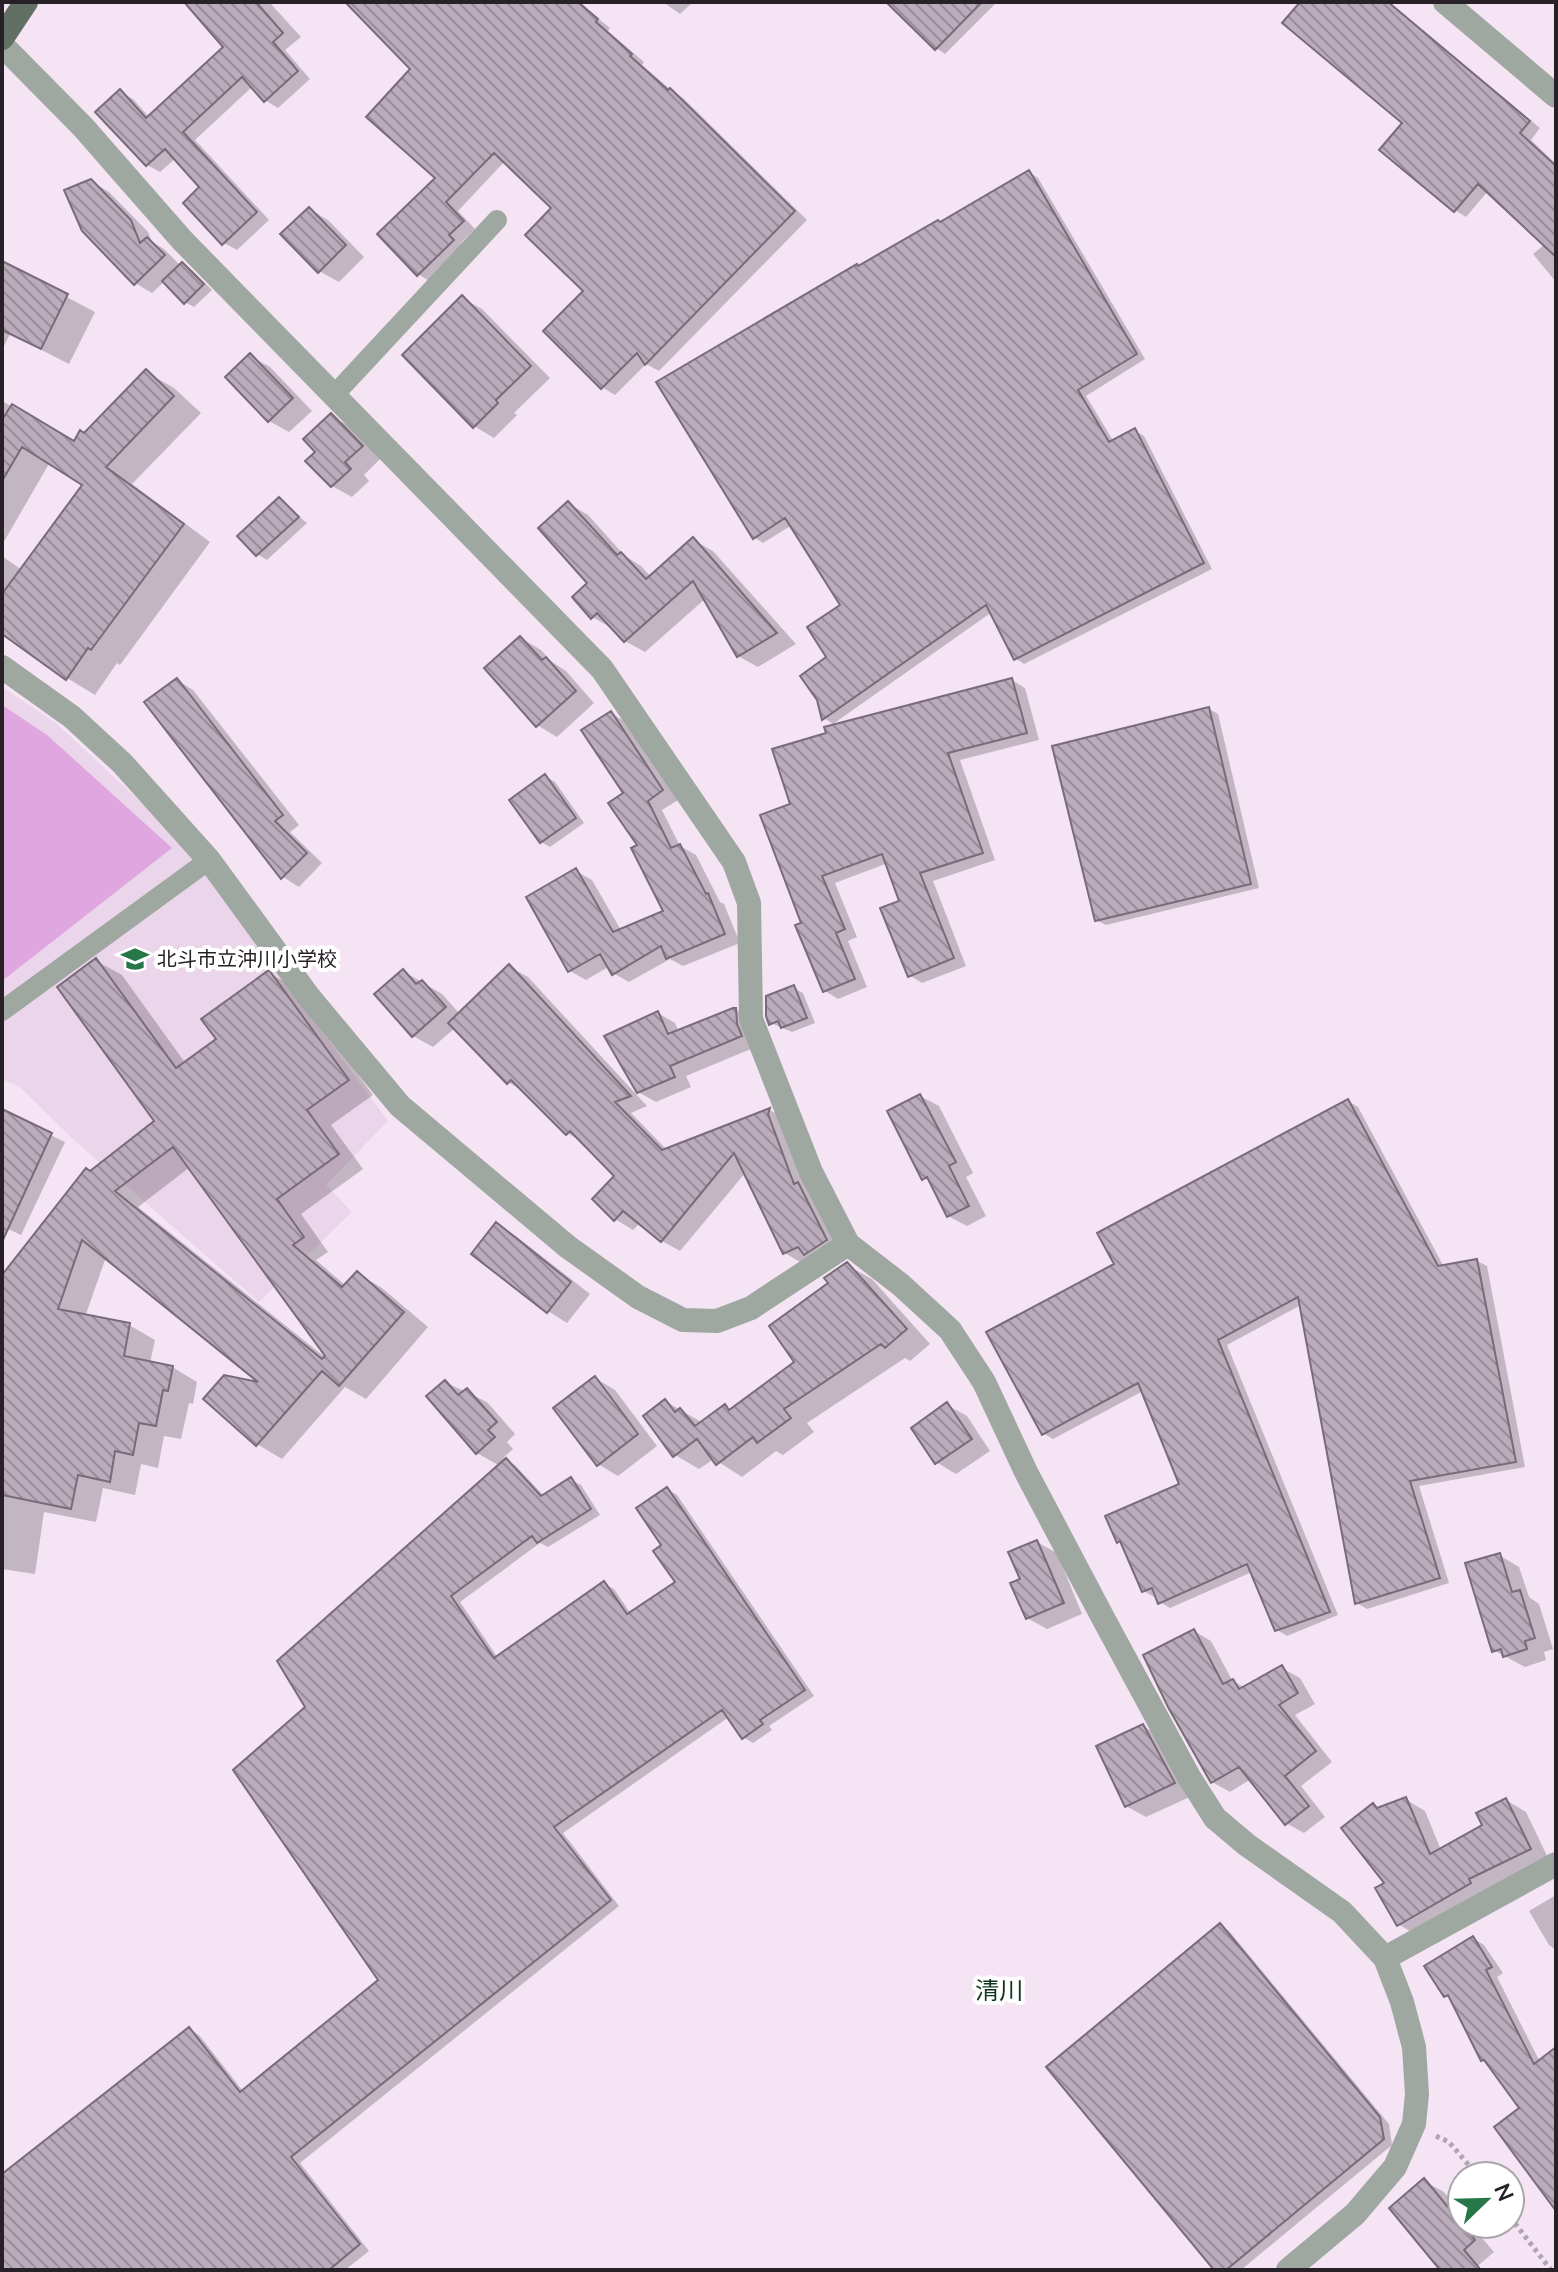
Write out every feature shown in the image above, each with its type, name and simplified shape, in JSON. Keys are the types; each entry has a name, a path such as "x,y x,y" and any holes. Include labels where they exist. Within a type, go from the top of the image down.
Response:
{"main road":[{"path":"2,38 26,2"}],"street":[{"path":"1445,2 1556,96"},
{"path":"2,45 83,127 182,240 602,669 734,862 749,903 751,1019 811,1172 848,1244 901,1285 950,1330 984,1382 1026,1472 1102,1616 1189,1777 1215,1818 1247,1845 1342,1912 1385,1958 1402,2002 1414,2047 1417,2094 1414,2124 1395,2167 1355,2214 1288,2270"},
{"path":"2,667 72,717 122,763 209,860 309,997 400,1106 568,1247 638,1297 683,1320 717,1321 751,1308 848,1244"},
{"path":"1385,1958 1556,1864"}],"lane":[{"path":"335,394 497,220"},
{"path":"2,1011 209,860"}],"path":[{"path":"1414,2124 1449,2142 1464,2160"},
{"path":"1526,2238 1551,2270"}],"shaded area":[{"name":"北斗市立沖川小学校","path":"2,687 56,723 179,838 388,1121 326,1185 352,1212 259,1302 74,1140 20,1087 2,1079"},
{"path":"2,705 47,735 172,848 2,981"}],"building":[{"path":"184,2 256,2 283,33 273,42 298,71 264,102 242,77 183,132 257,212 222,245 183,203 199,187 165,149 146,166 95,112 120,89 146,118 223,47"},
{"path":"345,2 578,2 632,54 630,56 668,90 670,88 795,211 645,365 637,353 601,389 543,331 583,291 525,235 551,208 494,153 446,202 464,221 449,235 454,240 417,276 377,234 435,178 366,117 410,69"},
{"path":"886,2 982,2 935,50"},
{"path":"1300,2 1388,2 1530,121 1520,133 1556,166 1556,257 1478,184 1454,212 1379,150 1402,123 1282,23"},
{"path":"1029,170 1137,354 1078,390 1109,442 1135,428 1204,563 1014,660 986,605 822,720 817,700 800,676 826,657 807,627 840,605 785,518 753,539 656,382 857,264 938,220 940,222"},
{"path":"91,179 131,220 140,243 147,237 165,255 134,285 82,231 64,190"},
{"path":"309,207 346,245 318,273 280,234"},
{"path":"2,261 68,294 41,349 2,330"},
{"path":"182,262 204,284 184,304 162,281"},
{"path":"462,295 531,366 473,428 402,355"},
{"path":"250,353 293,398 268,422 225,377"},
{"path":"146,369 174,396 106,467 184,524 66,680 2,634 2,594 82,485 22,447 2,481 2,420 12,404 74,441 80,430 84,433"},
{"path":"331,413 363,446 345,462 351,469 331,487 305,461 315,452 303,439"},
{"path":"279,497 299,517 256,556 237,536"},
{"path":"568,501 617,555 621,552 646,579 693,537 777,633 737,657 693,581 624,642 597,613 591,619 572,597 587,583 538,528"},
{"path":"520,636 542,660 546,657 576,691 536,727 484,668"},
{"path":"177,678 283,815 275,821 307,853 281,879 144,702"},
{"path":"1012,678 1027,733 948,753 983,853 920,873 954,958 908,977 880,908 899,901 882,854 822,876 845,929 836,933 855,979 823,992 795,925 801,923 760,815 790,804 772,749 826,733 824,727"},
{"path":"1209,707 1251,884 1095,921 1052,746"},
{"path":"611,711 663,790 648,801 671,848 680,844 708,893 725,934 666,959 661,946 612,975 600,954 568,972 526,897 576,868 613,932 663,911 631,848 637,845 608,803 623,793 581,730"},
{"path":"545,774 576,818 540,843 509,800"},
{"path":"96,958 176,1068 216,1039 201,1019 269,970 349,1080 307,1110 339,1154 277,1199 304,1237 293,1245 342,1287 357,1271 404,1312 339,1386 322,1371 256,1446 203,1399 224,1375 258,1382 82,1240 58,1309 130,1323 124,1356 173,1366 168,1391 163,1390 156,1426 139,1423 133,1455 115,1451 110,1482 78,1475 71,1509 2,1495 2,1275 86,1168 90,1171 154,1121 57,987","holes":["173,1147 325,1356 322,1359 115,1191"]},
{"path":"509,964 631,1096 615,1102 662,1150 770,1108 768,1114 794,1184 798,1182 827,1240 804,1255 798,1247 783,1254 734,1153 661,1242 623,1211 614,1221 592,1199 614,1176 570,1131 566,1135 511,1080 507,1084 448,1023"},
{"path":"403,969 416,984 422,980 446,1007 412,1037 374,994"},
{"path":"794,985 807,1018 781,1028 778,1021 769,1025 766,996"},
{"path":"736,1008 742,1036 670,1066 675,1077 637,1093 604,1036 658,1011 668,1034"},
{"path":"920,1094 956,1162 949,1166 969,1206 947,1217 927,1177 922,1180 887,1111"},
{"path":"1348,1099 1438,1266 1477,1259 1516,1462 1410,1481 1440,1578 1355,1604 1298,1297 1218,1340 1330,1612 1275,1631 1247,1564 1158,1604 1152,1588 1142,1592 1120,1541 1117,1543 1105,1516 1179,1484 1138,1383 1042,1435 986,1332 1114,1264 1097,1233"},
{"path":"2,1109 52,1133 2,1242"},
{"path":"496,1222 571,1282 547,1313 471,1254"},
{"path":"847,1262 907,1329 885,1348 881,1344 784,1409 791,1418 757,1443 753,1437 716,1465 697,1439 673,1457 643,1416 665,1399 675,1412 680,1408 695,1426 725,1404 729,1410 794,1362 769,1326 828,1283 824,1278"},
{"path":"595,1376 638,1434 597,1466 553,1408"},
{"path":"445,1380 458,1395 467,1388 497,1422 488,1430 495,1437 476,1454 426,1396"},
{"path":"947,1402 972,1439 935,1464 911,1428"},
{"path":"506,1458 541,1496 571,1477 591,1509 537,1543 532,1536 451,1596 494,1658 604,1581 627,1614 675,1582 653,1551 661,1545 636,1508 667,1487 805,1690 760,1720 763,1724 742,1739 722,1710 554,1827 611,1900 291,2157 360,2244 329,2270 2,2270 2,2174 189,2027 240,2092 378,1980 233,1770 305,1707 277,1661"},
{"path":"1037,1540 1064,1603 1026,1619 1010,1583 1020,1579 1008,1552"},
{"path":"1500,1553 1512,1592 1520,1590 1535,1638 1525,1641 1527,1649 1503,1657 1501,1649 1492,1652 1465,1563"},
{"path":"1194,1629 1223,1684 1233,1679 1239,1689 1282,1665 1298,1693 1279,1705 1316,1751 1285,1776 1309,1806 1285,1825 1239,1767 1211,1783 1143,1655"},
{"path":"1143,1724 1175,1783 1125,1807 1096,1746"},
{"path":"1406,1797 1430,1854 1482,1825 1476,1813 1506,1798 1531,1849 1469,1879 1471,1883 1397,1926 1375,1888 1384,1883 1341,1828 1373,1803 1377,1808"},
{"path":"1220,1923 1380,2117 1384,2139 1226,2270 1214,2270 1046,2067"},
{"path":"1473,1936 1492,1967 1486,1970 1534,2064 1556,2047 1556,2211 1526,2170 1526,2160 1518,2160 1494,2127 1519,2108 1484,2060 1481,2061 1448,1995 1444,1997 1424,1966"},
{"path":"1424,2178 1446,2205 1446,2240 1475,2240 1464,2250 1481,2270 1440,2270 1389,2208"}],"place":[{"name":"北斗市立沖川小学校","path":"135,959"}],"district":[{"name":"清川","path":"999,1991"}]}
